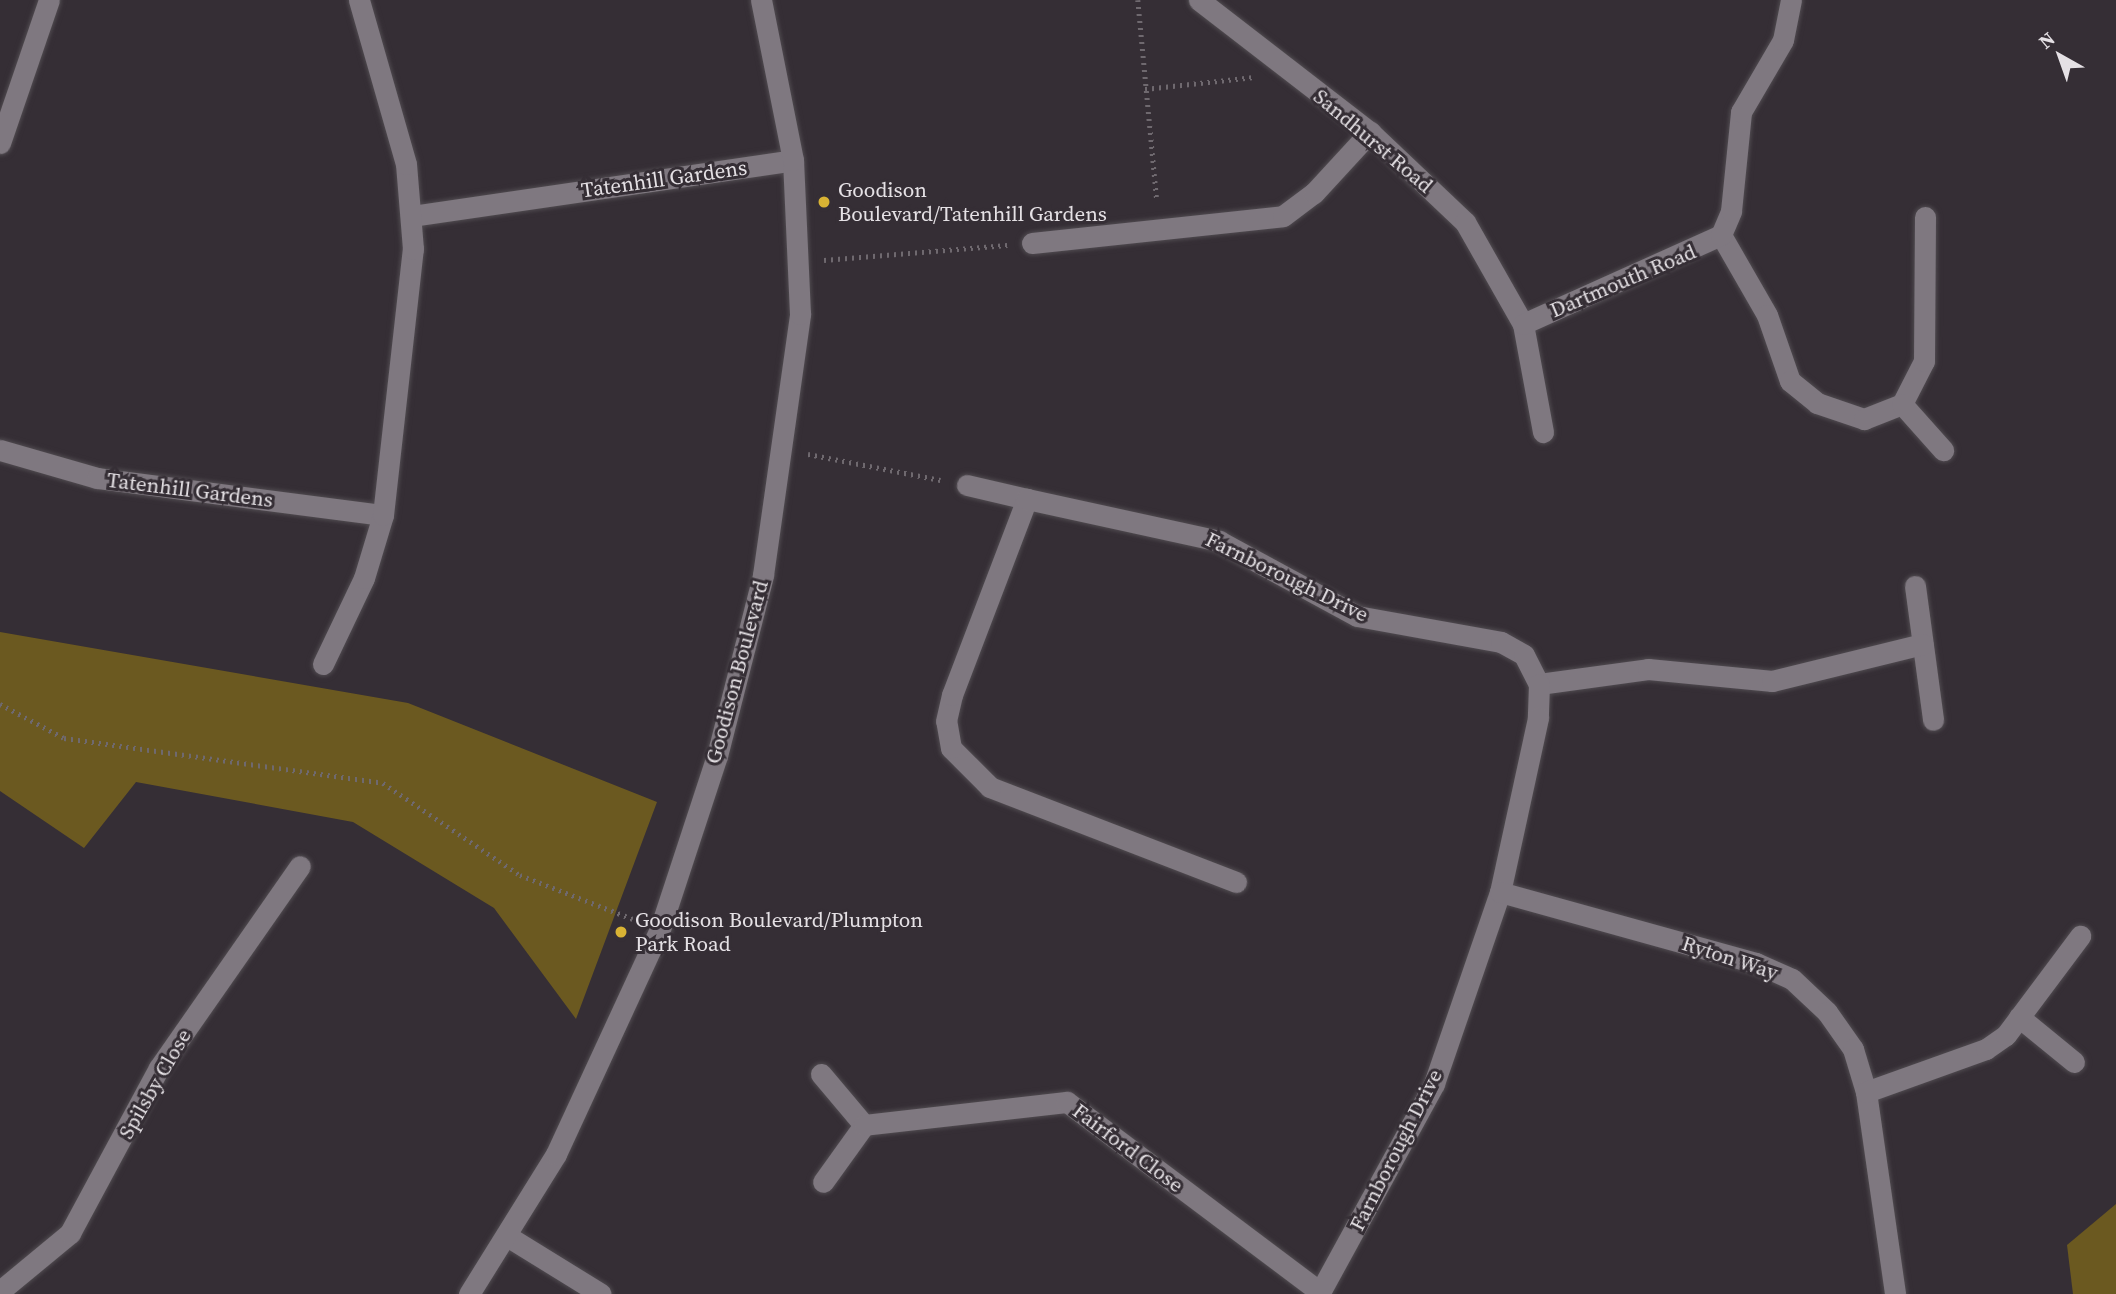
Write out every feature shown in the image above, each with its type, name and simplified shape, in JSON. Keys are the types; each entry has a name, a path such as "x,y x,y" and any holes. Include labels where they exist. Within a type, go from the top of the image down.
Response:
{"street":[{"path":"0,143 49,0"},
{"path":"323,664 365,578 383,515 413,249 411,216 385,74 359,0"},
{"name":"Goodison Boulevard","path":"469,1294 556,1154 660,929 717,756 763,575 783,450 800,314 793,160 761,0"},
{"name":"Sandhurst Road","path":"1199,0 1290,73 1370,132 1465,222 1523,324 1543,432"},
{"name":"Dartmouth Road","path":"1523,324 1721,235 1731,211 1741,112 1783,40 1791,0"},
{"path":"1032,243 1160,234 1283,216 1314,193 1370,132"},
{"name":"Tatenhill Gardens","path":"411,216 793,160"},
{"path":"1925,217 1921,272 1929,323 1924,362 1902,404 1943,450"},
{"name":"Dartmouth Road","path":"1721,235 1767,315 1780,366 1801,392 1864,419 1902,404"},
{"name":"Tatenhill Gardens","path":"0,450 46,469 97,478 383,515"},
{"name":"Farnborough Drive","path":"967,485 1219,541 1357,616 1501,642 1524,655 1539,684 1538,718 1500,892 1434,1084 1319,1293"},
{"path":"1027,499 952,695 946,721 951,748 990,787 1236,882"},
{"path":"1915,586 1933,720"},
{"path":"1539,684 1648,669 1772,681 1923,644"},
{"name":"Spilsby Close","path":"0,1291 70,1233 159,1068 300,866"},
{"name":"Ryton Way","path":"1500,892 1792,979 1828,1012 1853,1049 1866,1092 1895,1294"},
{"path":"1866,1092 1986,1049 2019,1017 2080,936"},
{"path":"2019,1017 2074,1062"},
{"path":"821,1074 864,1125 823,1182"},
{"name":"Fairford Close","path":"864,1125 1067,1102 1319,1293"},
{"path":"507,1236 601,1294"}],"path":[{"path":"1138,0 1160,234"},
{"path":"1145,89 1290,73"},
{"path":"797,262 1032,243"},
{"path":"783,450 967,485"},
{"path":"0,704 64,738 383,783 520,875 660,929"}],"shaded area":[{"path":"0,632 408,703 657,802 576,1019 494,908 353,822 136,782 84,848 0,791"},
{"path":"2116,1204 2116,1294 2073,1294 2067,1245"}],"place":[{"name":"Goodison Boulevard/Tatenhill Gardens","path":"824,202"},
{"name":"Goodison Boulevard/Plumpton Park Road","path":"621,932"}]}
